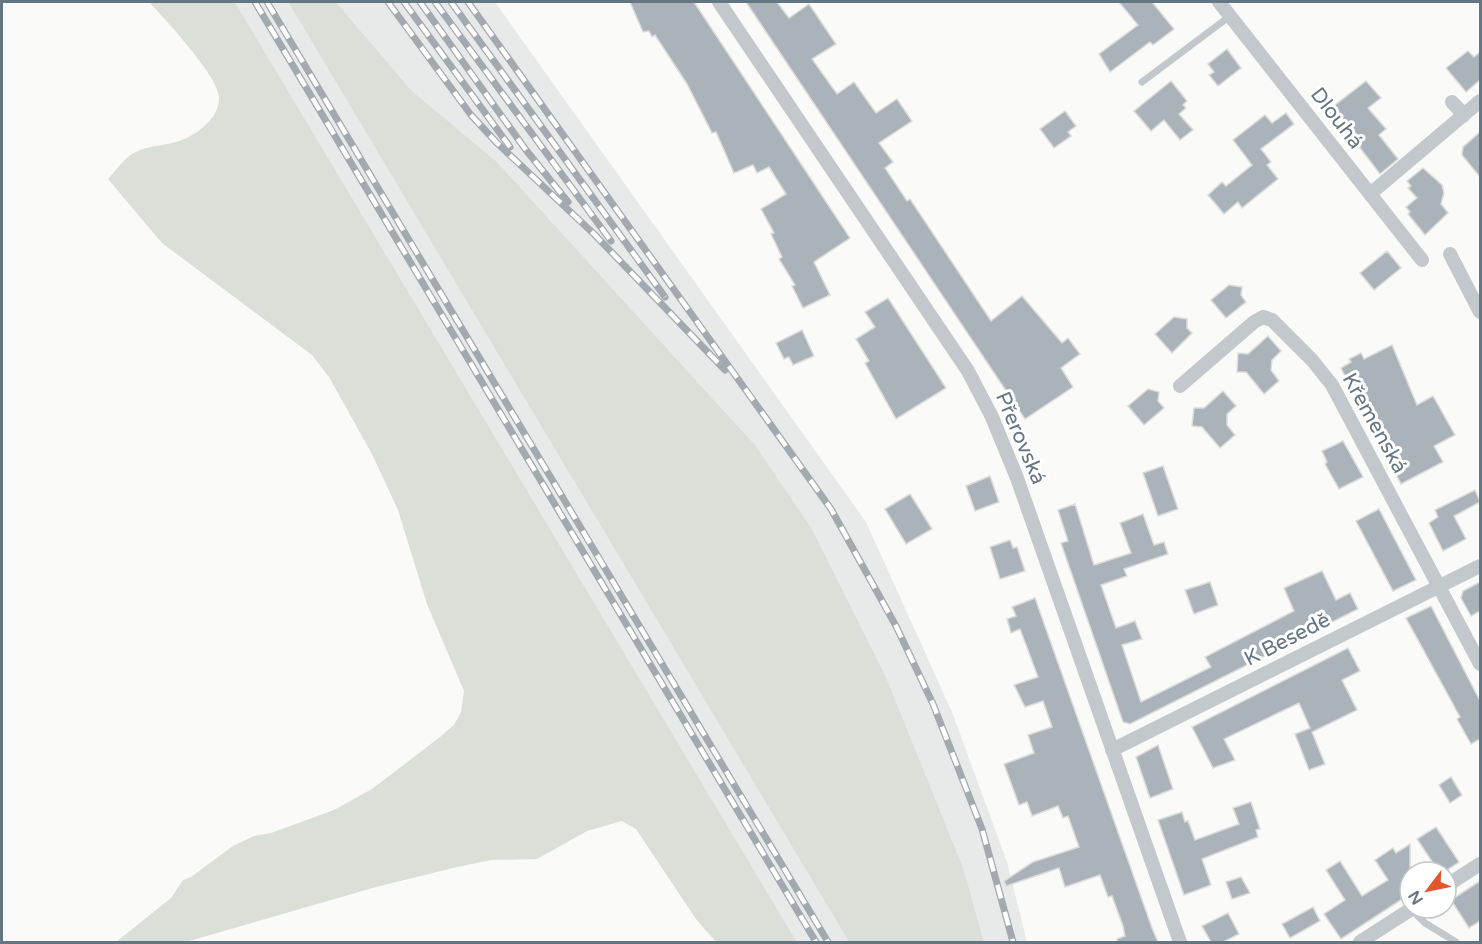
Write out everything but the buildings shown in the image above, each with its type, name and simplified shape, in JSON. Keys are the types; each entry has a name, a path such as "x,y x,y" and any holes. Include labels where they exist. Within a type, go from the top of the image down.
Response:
{"street":[{"name":"Přerovská","path":"719,2 948,341 982,397 1017,478 1180,942"},
{"name":"Dlouhá","path":"1219,2 1422,260"},
{"path":"1452,102 1464,115"},
{"path":"1370,194 1480,102"},
{"path":"1450,254 1480,312"},
{"name":"Křemenská","path":"1180,386 1258,319 1263,317 1272,320 1312,360 1332,385 1480,664"},
{"name":"K Besedě","path":"1112,750 1480,566"},
{"path":"1458,878 1480,864"},
{"path":"1360,942 1398,918"}],"lane":[{"path":"1142,82 1230,16"},
{"path":"1422,920 1456,942"}],"shaded area":[{"path":"149,2 235,2 797,942 716,942 696,919 636,829 622,821 587,831 537,859 491,860 457,867 376,887 186,942 116,942 171,898 183,880 191,877 233,846 254,836 271,833 334,810 372,789 454,725 461,712 464,691 427,604 398,510 372,454 329,377 312,355 162,243 108,179 130,155 146,148 181,141 198,131 209,122 219,104 216,88 201,62"},
{"path":"235,2 288,2 849,942 797,942"},
{"path":"288,2 336,2 412,91 497,162 756,446 812,529 886,677 964,870 984,942 849,942"},
{"path":"336,2 495,2 866,522 952,712 1007,862 1027,942 984,942 964,870 886,677 812,529 756,446 497,162 412,91"}],"railway":[{"path":"255,2 816,942"},
{"path":"267,2 828,942"},
{"path":"388,2 471,115 497,143 594,234 725,370"},
{"path":"404,2 510,147"},
{"path":"420,2 526,150 568,202"},
{"path":"435,2 611,241"},
{"path":"451,2 665,297"},
{"path":"468,2 831,509 896,626 933,704 982,829 1013,942"}]}
